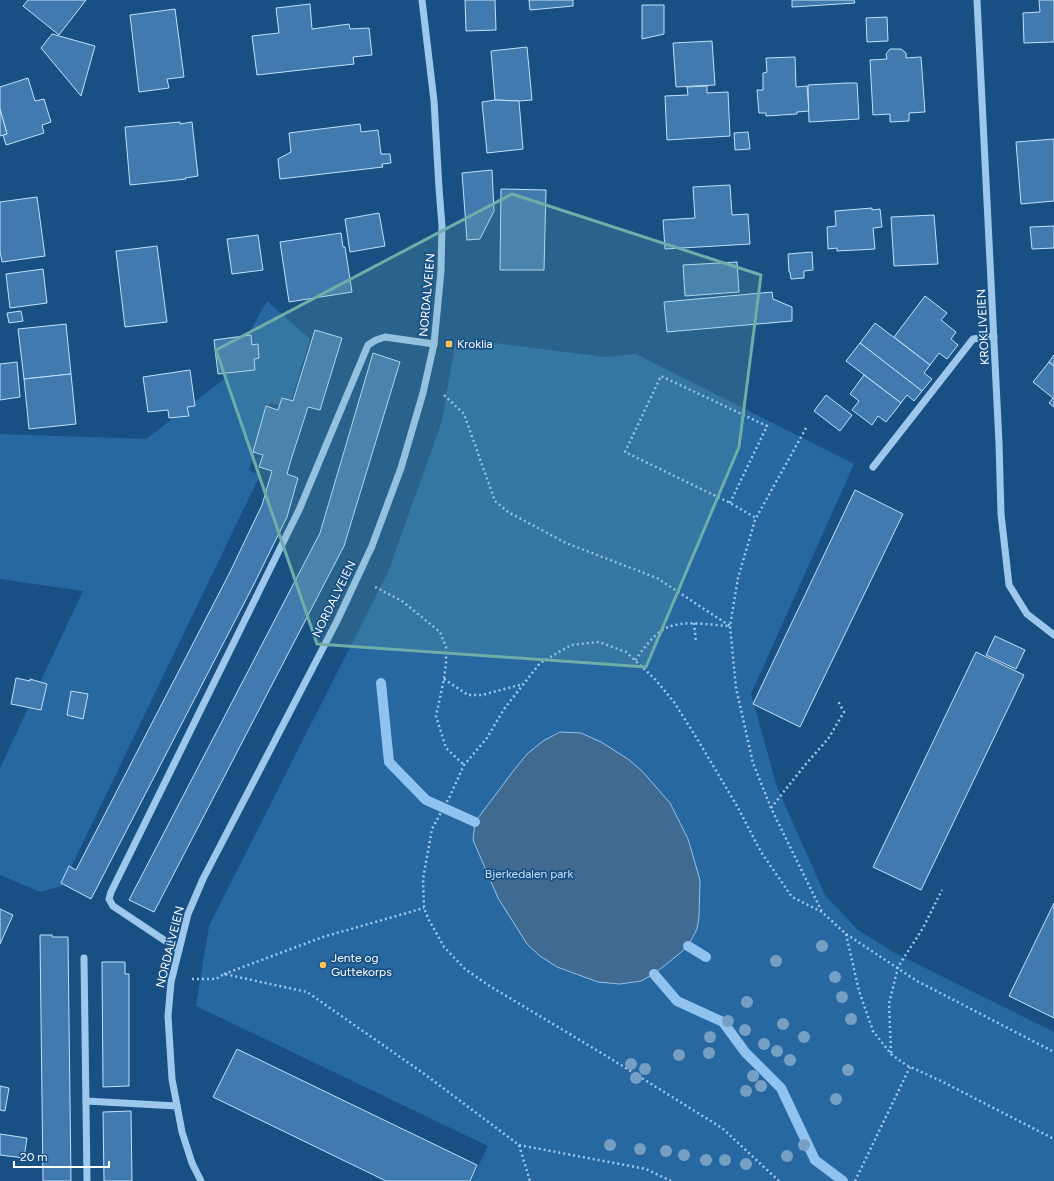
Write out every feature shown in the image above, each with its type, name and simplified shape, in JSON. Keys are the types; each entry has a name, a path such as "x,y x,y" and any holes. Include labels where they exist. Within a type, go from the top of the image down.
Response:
{"street":[{"name":"NORDALVEIEN","path":"201,1181 192,1163 182,1132 172,1079 168,1016 171,982 188,914 202,879 337,621 372,546 401,468 434,344 441,271 442,226 434,101 422,0"},
{"name":"KROKLIVEIEN","path":"977,0 994,336 1001,514 1009,585 1027,614 1054,635"},
{"path":"873,467 973,339 994,336"},
{"path":"179,950 113,906 109,899 111,892 299,510 368,345 385,337 434,344"},
{"path":"84,958 87,1181"},
{"path":"86,1101 177,1106"}],"path":[{"path":"730,503 767,426 661,376 625,452 730,503 756,518"},
{"path":"441,393 464,414 495,501 508,512 566,543 657,578 730,626"},
{"path":"806,428 756,518 738,578 730,626 736,688 753,764 771,808 822,912"},
{"path":"375,587 402,601 440,632 446,647 444,679 436,716 446,748 464,765"},
{"path":"635,660 656,634 663,629 682,624 694,623 730,626"},
{"path":"694,623 696,643"},
{"path":"779,1181 722,1128 488,985 465,969 444,947 424,908 423,879 432,829 450,796 464,765 487,738 504,709 540,663 571,645 600,642 626,652 654,678 674,702 729,792 762,852 792,897 822,912 846,934 916,981 1054,1052"},
{"path":"444,679 468,695 482,695 524,684"},
{"path":"771,808 828,739 844,712 838,701"},
{"path":"891,1054 889,1004 898,968 924,928 942,890"},
{"path":"192,979 216,978 323,937 424,908"},
{"path":"846,934 859,990 873,1031 891,1054 910,1067 941,1081 1054,1139"},
{"path":"224,974 307,992 423,1073 519,1145 646,1168 671,1181"},
{"path":"855,1181 910,1067"},
{"path":"519,1145 530,1181"}],"highlighted area":[{"path":"512,194 761,275 739,447 646,667 317,644 216,350"}],"green space":[{"path":"267,301 310,339 289,408 270,403 249,470 260,475 62,886 40,892 0,875 0,768 83,591 0,579 0,434 146,439 223,380"},
{"name":"Bjerkedalen park","path":"456,338 605,357 636,354 854,464 751,694 777,787 825,895 858,930 895,953 1054,1032 1054,1181 471,1181 488,1146 196,1006 209,926 388,572 442,421"}],"shaded area":[{"path":"560,732 581,733 601,742 628,759 642,771 670,803 688,839 700,880 699,917 697,929 688,946 654,974 641,981 620,984 598,982 557,967 540,956 527,944 498,898 473,840 475,822 514,770 527,754 543,741"}],"building":[{"path":"28,0 86,0 59,35 23,6"},
{"path":"465,0 495,0 496,30 466,31"},
{"path":"529,0 573,0 573,6 530,10"},
{"path":"792,0 854,0 855,3 792,7"},
{"path":"1039,0 1054,0 1054,42 1024,43 1023,13 1040,12"},
{"path":"310,4 312,29 349,24 350,29 369,28 372,55 353,57 354,64 257,75 252,36 279,33 276,8"},
{"path":"642,5 664,5 664,34 642,39"},
{"path":"175,9 184,77 167,79 169,88 139,92 130,15"},
{"path":"887,17 888,41 867,42 866,18"},
{"path":"52,34 95,46 81,96 41,48"},
{"path":"712,41 715,85 676,87 673,43"},
{"path":"527,47 532,100 495,100 491,51"},
{"path":"890,49 901,49 906,53 906,58 921,57 925,112 909,113 909,121 890,122 890,114 873,115 870,60 887,59 886,54"},
{"path":"795,57 796,87 807,86 809,111 797,112 797,114 766,116 766,113 759,113 757,90 763,90 763,73 767,72 766,58"},
{"path":"28,78 35,101 44,99 51,122 42,125 44,133 6,145 3,135 7,134 0,109 0,87"},
{"path":"857,83 859,119 809,122 808,85"},
{"path":"707,86 707,93 728,92 730,136 667,140 665,96 688,95 687,87"},
{"path":"495,100 519,101 523,149 487,153 482,102"},
{"path":"0,109 7,134 0,136"},
{"path":"180,122 180,124 192,122 198,176 185,178 186,179 130,185 125,127"},
{"path":"360,124 361,132 378,130 381,154 390,154 391,163 382,164 383,167 280,179 278,159 291,152 289,133"},
{"path":"748,132 750,149 735,150 734,133"},
{"path":"1054,139 1054,201 1021,204 1016,142"},
{"path":"492,170 494,211 480,239 467,240 462,173"},
{"path":"730,185 732,215 748,214 750,244 665,249 663,220 695,218 693,187"},
{"path":"501,189 546,190 544,270 500,270"},
{"path":"37,197 45,256 2,262 0,251 0,202"},
{"path":"872,208 872,210 880,209 882,227 873,228 875,249 837,251 837,248 828,249 827,227 836,226 835,211"},
{"path":"379,213 385,246 350,252 345,219"},
{"path":"934,215 938,264 894,266 891,217"},
{"path":"1054,226 1054,248 1032,249 1030,227"},
{"path":"341,233 343,247 345,247 352,292 289,302 280,242"},
{"path":"258,235 263,270 232,274 227,239"},
{"path":"157,246 167,322 125,327 116,251"},
{"path":"812,252 813,270 804,271 804,278 791,279 788,254"},
{"path":"737,262 739,292 685,296 683,265"},
{"path":"43,269 47,303 10,308 6,274"},
{"path":"772,292 773,299 792,307 792,321 667,332 664,302"},
{"path":"925,296 947,313 941,320 956,332 951,339 958,345 947,359 939,353 930,365 894,337"},
{"path":"21,311 23,321 9,323 7,313"},
{"path":"875,323 930,365 924,373 932,379 922,391 860,343"},
{"path":"66,324 71,374 24,379 18,329"},
{"path":"315,330 342,338 320,410 308,407 290,463 287,474 298,478 287,517 254,584 91,899 61,883 69,866 76,870 230,572 262,505 272,471 259,467 263,455 253,452 266,406 278,410 282,398 293,401"},
{"path":"251,335 252,345 258,344 259,358 254,359 255,370 218,374 214,340"},
{"path":"860,343 922,391 914,401 907,395 901,403 846,361"},
{"path":"373,353 400,362 344,546 154,912 129,900 320,533"},
{"path":"1054,355 1054,366 1049,362"},
{"path":"17,362 20,397 0,400 0,364"},
{"path":"1049,362 1054,366 1054,407 1049,403 1053,398 1033,382"},
{"path":"190,370 195,406 187,407 189,416 169,418 168,410 148,412 143,377"},
{"path":"71,374 76,424 29,429 24,379"},
{"path":"864,375 901,403 886,422 878,416 872,425 852,410 859,401 850,394"},
{"path":"826,395 852,415 840,431 814,411"},
{"path":"855,490 903,514 800,727 753,704"},
{"path":"995,636 1025,650 1016,669 986,655"},
{"path":"976,652 1024,675 921,890 873,867"},
{"path":"16,678 30,681 30,679 47,684 41,710 11,704"},
{"path":"71,691 88,694 83,719 67,715"},
{"path":"1054,903 1054,1018 1009,996"},
{"path":"0,909 13,915 0,944"},
{"path":"40,935 68,937 71,1181 43,1181"},
{"path":"102,962 125,962 125,974 129,974 129,1086 103,1087"},
{"path":"237,1049 477,1165 470,1181 386,1181 213,1097"},
{"path":"0,1086 9,1088 5,1111 0,1110"},
{"path":"131,1111 132,1181 104,1181 103,1112"},
{"path":"0,1134 27,1138 24,1158 0,1155"}],"waterway":[{"path":"381,683 389,762 426,800 475,822"},
{"path":"688,946 706,957"},
{"path":"654,974 677,1001 723,1022 745,1052 781,1088 815,1160 843,1181"}],"place":[{"name":"Kroklia","path":"449,344"},
{"name":"Jente og Guttekorps","path":"323,965"}]}
